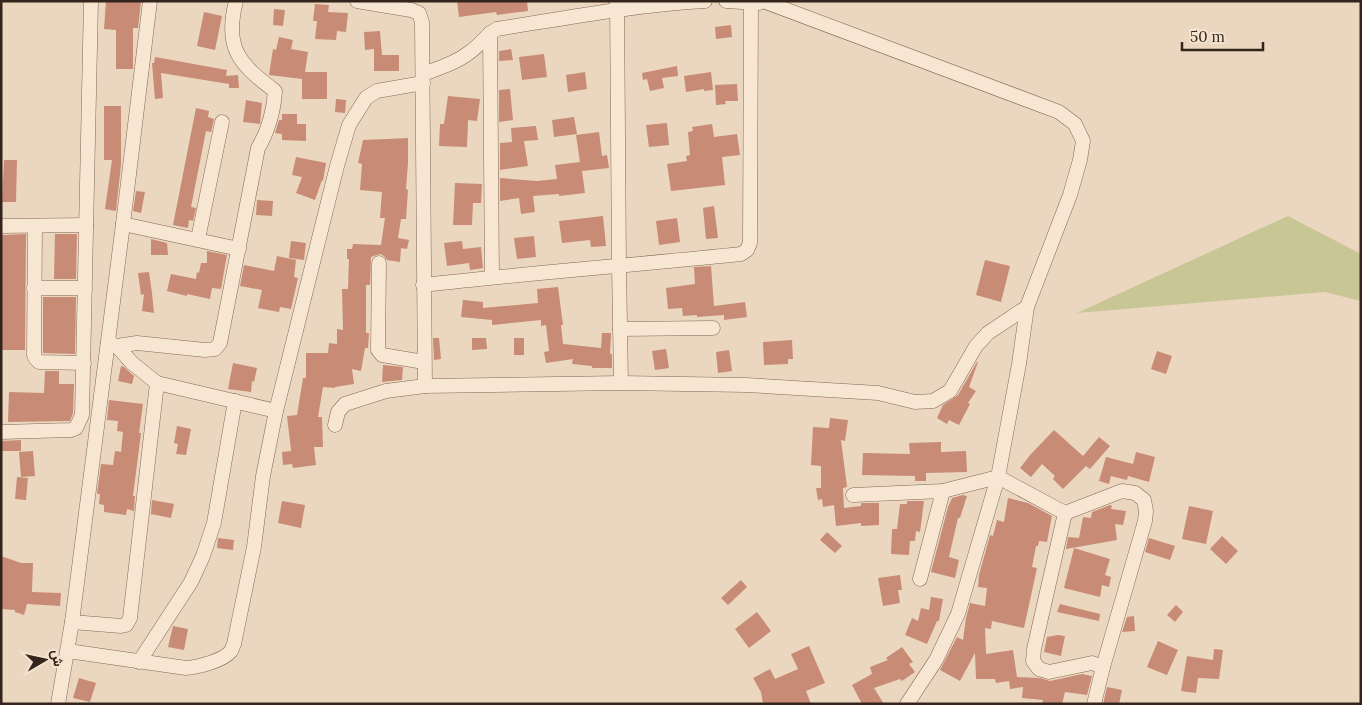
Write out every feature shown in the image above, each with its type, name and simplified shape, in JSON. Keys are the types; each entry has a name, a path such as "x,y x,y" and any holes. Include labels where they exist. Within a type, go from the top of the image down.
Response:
{"street":[{"path":"1,432 71,430 76,428 82,415 91,1"},
{"path":"58,704 68,651 113,344 123,224 150,1"},
{"path":"113,344 138,343 205,350 214,349 220,343 258,148 266,136 275,99 275,91 254,75 240,60 236,51 231,35 232,16 236,1"},
{"path":"357,1 411,10 419,13 422,22 425,386"},
{"path":"68,651 186,668 197,667 224,657 231,651 254,547 263,476 276,411 337,166 350,125 366,98 378,91 422,78 456,61 471,52 490,33 497,29 617,5 705,1"},
{"path":"726,1 761,3 1059,112 1075,124 1083,141 1080,160 1070,195 1027,307 1019,364 998,476 958,614 936,660 907,704"},
{"path":"423,286 492,277 741,254 747,250 750,243 761,3"},
{"path":"617,5 621,383"},
{"path":"490,33 492,277"},
{"path":"198,239 222,122"},
{"path":"123,224 239,249"},
{"path":"1,226 86,225"},
{"path":"34,226 34,355 39,362 84,363"},
{"path":"379,263 378,350 382,355 424,362"},
{"path":"34,288 85,288"},
{"path":"335,425 338,412 345,404 386,391 425,386 621,383 746,385 878,393 915,402 933,401 950,391 976,346 988,334 1027,307"},
{"path":"620,329 713,328"},
{"path":"113,344 132,364 157,383 276,411"},
{"path":"72,622 121,626 126,625 130,618 157,383"},
{"path":"139,662 179,602 203,556 214,523 235,402"},
{"path":"853,495 943,491 998,476 1065,513"},
{"path":"920,579 943,491"},
{"path":"1065,513 1122,491 1135,493 1144,500 1146,510 1145,522 1094,704"},
{"path":"1065,513 1034,649 1033,661 1038,669 1048,672 1092,663 1103,667"}],"shaded area":[{"path":"1288,216 1361,254 1361,301 1325,292 1077,313"}],"building":[{"path":"106,1 141,1 138,28 133,28 133,69 116,69 116,30 104,29"},
{"path":"457,1 527,1 528,11 497,15 496,12 459,17"},
{"path":"315,4 329,5 328,12 348,13 346,32 337,31 336,40 315,39 317,21 313,21"},
{"path":"274,9 285,10 283,26 273,25"},
{"path":"204,12 222,16 215,50 197,46"},
{"path":"731,25 732,37 716,39 715,27"},
{"path":"380,31 382,55 399,55 399,71 374,71 374,49 365,50 364,32"},
{"path":"279,37 293,40 291,49 308,52 305,72 327,72 327,99 302,99 302,79 269,75 273,49 276,50"},
{"path":"511,49 513,60 499,61 499,51"},
{"path":"544,54 547,77 522,80 519,57"},
{"path":"155,57 227,70 226,76 238,75 239,88 229,88 229,84 161,73 163,98 155,99 152,63 154,63"},
{"path":"677,66 678,76 662,78 664,88 650,91 647,79 643,80 642,73"},
{"path":"585,72 587,89 568,92 566,75"},
{"path":"711,72 713,90 704,91 704,89 686,92 684,76"},
{"path":"737,84 738,101 725,101 726,104 716,105 715,85"},
{"path":"510,89 513,120 499,122 499,90"},
{"path":"448,96 480,99 477,121 468,120 467,147 439,146 440,124 444,124"},
{"path":"336,99 346,100 345,113 335,112"},
{"path":"246,100 262,103 260,124 243,122"},
{"path":"104,106 121,106 121,165 116,211 105,209 112,160 104,160"},
{"path":"196,108 209,111 208,117 214,119 211,132 206,131 191,207 196,208 193,221 189,220 188,228 173,225"},
{"path":"282,114 297,114 297,124 306,124 306,141 282,140 282,134 275,133 279,120 282,120"},
{"path":"574,117 577,134 554,137 552,120"},
{"path":"667,123 669,145 649,147 646,125"},
{"path":"712,124 714,137 737,134 740,155 722,157 725,185 671,191 667,164 687,161 686,156 690,155 688,132 693,131 692,127"},
{"path":"536,126 538,140 524,141 528,166 500,170 500,143 512,142 511,128"},
{"path":"599,132 602,156 607,155 609,168 582,171 585,193 533,196 535,212 521,214 519,198 500,201 500,178 537,181 557,179 555,165 580,162 576,135"},
{"path":"408,138 406,219 401,219 398,238 409,240 407,249 401,248 400,262 387,260 380,254 371,257 370,285 366,285 366,333 369,333 368,348 365,348 361,371 352,369 354,384 335,388 323,387 318,417 322,417 323,447 314,447 316,465 293,468 292,464 283,465 282,452 291,451 287,416 297,415 303,378 306,378 306,353 328,353 329,343 337,344 337,329 343,330 342,289 348,289 349,259 347,259 347,249 352,249 353,244 381,245 385,218 380,218 382,192 360,190 362,164 358,163 363,140"},
{"path":"296,157 326,163 323,181 315,200 296,193 302,177 292,175"},
{"path":"4,160 17,160 16,202 2,202"},
{"path":"455,183 482,184 481,203 473,203 472,225 453,225"},
{"path":"136,191 145,192 141,213 133,211"},
{"path":"257,200 273,201 272,216 256,215"},
{"path":"714,206 718,238 706,239 703,208"},
{"path":"603,216 606,246 591,247 590,240 562,243 559,221"},
{"path":"677,218 680,242 659,245 656,221"},
{"path":"26,234 25,350 1,350 2,235"},
{"path":"55,234 77,234 76,279 54,279"},
{"path":"534,236 536,257 517,259 514,238"},
{"path":"151,239 167,243 168,255 151,255"},
{"path":"291,241 306,243 304,260 289,258"},
{"path":"462,241 463,249 481,247 483,268 470,270 469,263 447,266 444,243"},
{"path":"207,251 227,255 221,289 212,288 210,299 167,291 171,274 196,279 201,263 207,263"},
{"path":"277,256 296,260 294,277 298,278 291,309 280,307 279,312 258,308 262,290 240,286 244,265 274,271"},
{"path":"985,260 1010,266 1001,302 976,295"},
{"path":"711,266 714,306 745,302 747,317 724,320 724,315 683,316 682,308 668,309 666,288 695,284 694,267"},
{"path":"149,272 154,313 142,311 144,294 141,295 138,273"},
{"path":"558,287 563,325 561,325 563,344 601,348 602,333 611,333 610,354 612,354 612,368 592,368 592,366 572,364 573,359 546,363 544,352 549,351 546,325 541,326 541,320 492,325 492,320 461,317 463,300 483,302 483,308 538,303 537,289"},
{"path":"43,297 76,297 75,354 43,353"},
{"path":"433,338 439,338 441,359 434,360"},
{"path":"472,338 486,338 487,349 472,350"},
{"path":"514,338 524,338 524,355 514,355"},
{"path":"792,340 793,359 788,359 788,364 764,365 763,342"},
{"path":"666,349 669,368 655,370 652,351"},
{"path":"729,350 732,371 718,373 716,352"},
{"path":"1157,351 1172,356 1166,374 1151,369"},
{"path":"977,362 969,387 976,391 968,403 970,404 959,425 949,420 947,424 937,418 943,405 958,395"},
{"path":"233,363 257,368 254,382 252,381 251,392 228,389"},
{"path":"383,365 403,367 402,380 382,382"},
{"path":"121,366 134,376 132,384 118,381"},
{"path":"45,371 59,371 59,384 74,384 73,413 70,421 8,422 9,392 44,393"},
{"path":"109,400 143,404 133,496 135,496 134,511 127,509 126,515 104,512 104,505 99,504 100,494 97,494 101,464 113,465 115,451 121,452 123,432 117,431 118,421 107,420"},
{"path":"830,418 848,420 845,441 841,440 847,487 843,488 844,508 861,506 861,503 879,503 879,525 861,526 861,523 836,526 834,505 823,507 822,499 818,500 816,488 821,488 821,466 811,465 813,427 829,428"},
{"path":"177,426 191,429 186,455 176,454 178,444 174,443"},
{"path":"1054,430 1083,456 1099,437 1110,446 1090,469 1086,466 1063,489 1053,479 1055,476 1042,464 1031,477 1020,468"},
{"path":"21,440 21,451 1,451 1,441"},
{"path":"941,442 941,452 966,451 967,472 926,473 926,481 915,481 915,476 862,475 863,453 910,454 909,443"},
{"path":"33,451 35,476 21,477 19,452"},
{"path":"1136,452 1155,457 1149,482 1128,476 1127,480 1111,476 1109,484 1099,481 1106,457 1133,464"},
{"path":"17,477 28,478 26,500 15,499"},
{"path":"963,495 967,496 960,518 958,518 949,557 959,560 955,578 931,572 948,507 952,498"},
{"path":"1008,498 1028,503 1052,516 1047,542 1039,541 1038,546 1036,546 1032,567 1037,568 1024,628 992,621 991,629 985,628 986,654 1013,650 1017,677 1040,678 1050,681 1082,674 1092,676 1087,695 1065,692 1062,704 1042,704 1043,700 1022,698 1023,687 1010,689 1009,681 996,683 995,679 976,679 975,653 960,681 940,670 957,637 963,640 970,603 985,606 987,588 978,587 979,575 990,535 993,536 997,520 1004,522"},
{"path":"152,500 174,504 171,518 151,514"},
{"path":"282,501 305,505 301,528 278,523"},
{"path":"907,501 924,501 920,532 916,531 915,541 910,541 909,555 891,554 892,529 897,529 900,504 907,504"},
{"path":"1110,505 1112,506 1111,509 1126,511 1123,525 1115,524 1117,540 1066,549 1068,537 1079,538 1083,517 1091,518 1092,512"},
{"path":"1189,506 1213,511 1206,544 1182,539"},
{"path":"827,532 842,546 835,553 820,540"},
{"path":"1222,536 1238,551 1226,564 1210,549"},
{"path":"218,538 234,540 233,550 217,548"},
{"path":"1149,538 1175,546 1170,560 1145,552"},
{"path":"1074,548 1110,559 1105,575 1111,577 1109,587 1102,585 1100,597 1064,588"},
{"path":"1,556 21,563 33,563 32,592 61,593 60,606 27,604 24,615 15,612 15,610 1,609"},
{"path":"900,575 902,590 898,590 900,603 883,606 878,578"},
{"path":"741,580 747,587 728,605 721,598"},
{"path":"931,597 943,599 939,621 937,621 927,644 905,635 912,618 918,621 921,608 929,610"},
{"path":"1060,604 1100,614 1099,621 1057,612"},
{"path":"1176,605 1183,612 1175,622 1167,615"},
{"path":"757,612 771,631 749,648 735,629"},
{"path":"1134,616 1135,631 1122,632 1127,617"},
{"path":"173,626 188,629 184,650 168,647"},
{"path":"1065,636 1061,656 1044,652 1047,637"},
{"path":"1158,641 1178,650 1167,675 1147,667"},
{"path":"809,646 825,683 806,691 811,704 763,704 761,692 753,678 770,669 775,679 798,669 791,654"},
{"path":"902,647 913,662 909,664 915,672 902,681 900,679 874,688 884,704 862,704 852,685 872,674 870,667 888,660 886,658"},
{"path":"1214,649 1223,650 1219,679 1198,678 1196,693 1181,691 1187,656 1213,660"},
{"path":"79,678 96,683 90,702 73,698"},
{"path":"1107,687 1122,690 1119,704 1103,704"}]}
